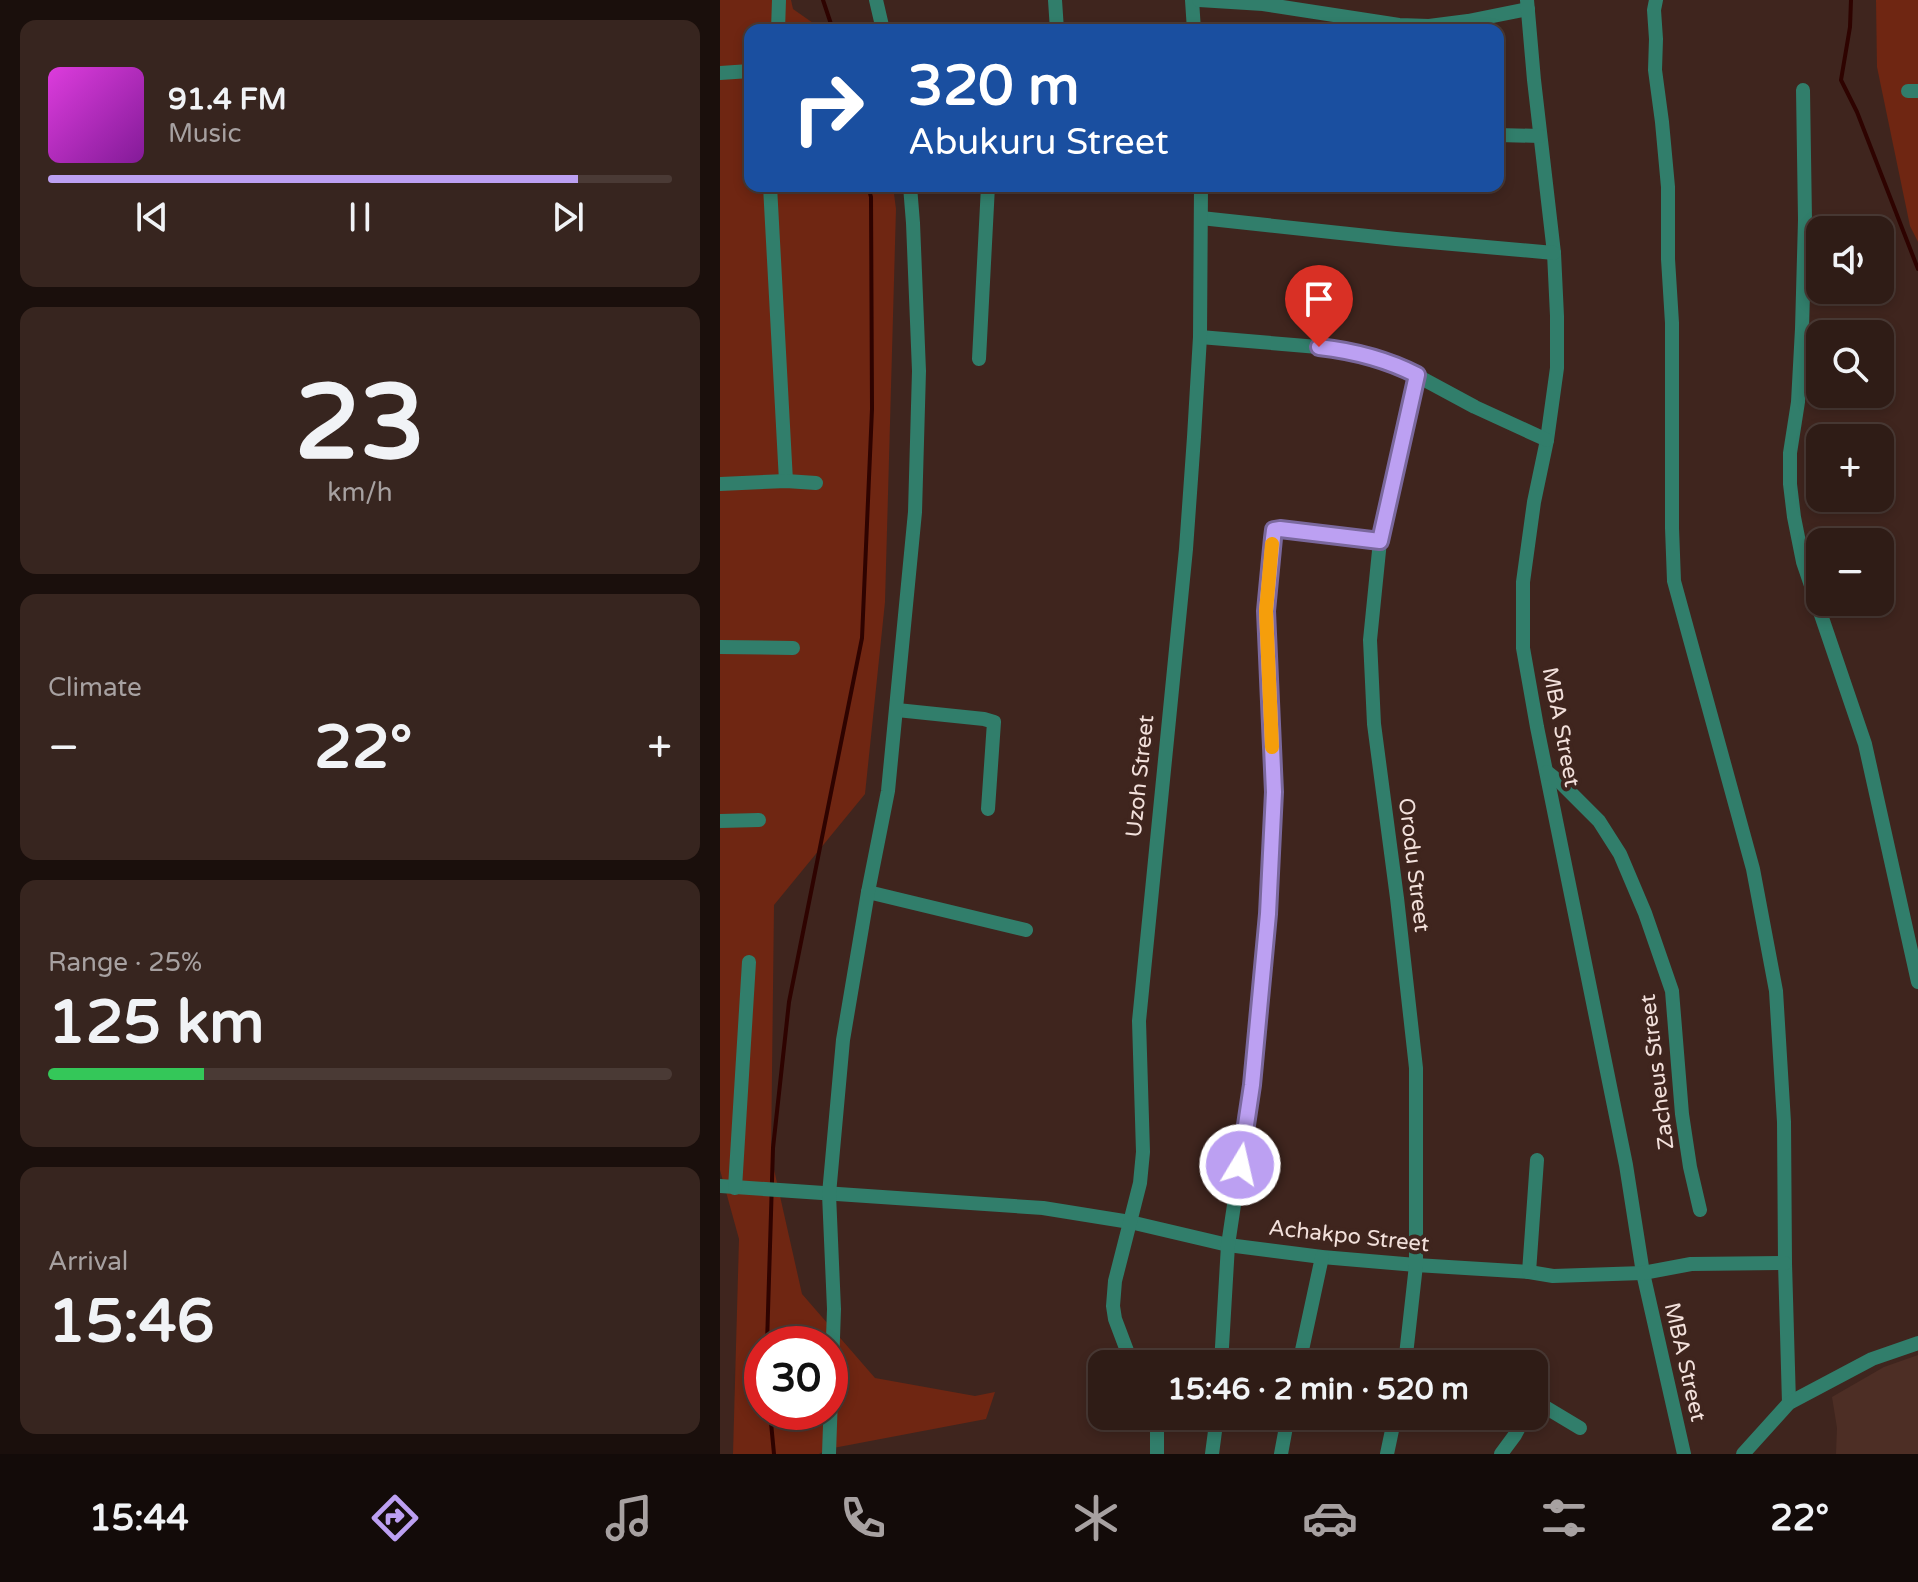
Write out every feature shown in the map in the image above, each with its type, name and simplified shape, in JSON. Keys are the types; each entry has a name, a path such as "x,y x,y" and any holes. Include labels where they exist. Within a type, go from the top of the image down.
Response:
{"street":[{"path":"778,24 779,0"},
{"path":"876,0 882,24"},
{"path":"1055,0 1057,24"},
{"path":"1192,0 1194,24"},
{"path":"1199,0 1263,4 1393,24"},
{"path":"1656,0 1655,70 1668,187 1674,581 1753,869 1776,991 1784,1122 1789,1403"},
{"path":"1445,24 1468,21 1528,4"},
{"name":"MBA Street","path":"1528,4 1554,253 1557,368 1523,582 1523,648 1626,1165 1643,1273 1684,1454"},
{"path":"720,73 744,71"},
{"path":"1803,90 1805,220 1802,329 1798,402 1790,453 1794,517 1803,562 1865,744 1918,982"},
{"path":"1504,135 1540,136"},
{"path":"770,192 786,481"},
{"path":"829,1454 834,1309 822,1194 843,1040 888,791 915,512 919,371 910,192"},
{"path":"979,359 988,192"},
{"name":"Uzoh Street","path":"1127,1350 1113,1306 1115,1281 1140,1183 1143,1152 1140,1008 1186,549 1200,337 1201,192"},
{"path":"1201,218 1554,253"},
{"path":"1200,337 1342,349 1367,355 1399,366 1475,407 1547,440"},
{"name":"Orodu Street","path":"1407,1350 1416,1265 1416,1068 1374,724 1370,640 1380,541 1417,375"},
{"path":"720,484 816,483"},
{"path":"1222,1350 1228,1245 1252,1085 1266,945 1274,792 1266,611 1274,530 1380,541"},
{"path":"720,647 793,648"},
{"path":"897,710 994,722 988,809"},
{"name":"Zacheus Street","path":"1547,772 1599,821 1620,854 1672,991 1682,1114 1700,1210"},
{"path":"720,821 759,820"},
{"path":"868,892 1026,930"},
{"path":"734,1187 749,962"},
{"path":"1529,1272 1537,1160"},
{"name":"Achakpo Street","path":"734,1187 1043,1208 1130,1222 1228,1245 1322,1257 1553,1276 1643,1273 1691,1264 1785,1263"},
{"path":"1302,1350 1322,1257"},
{"path":"1743,1454 1789,1403 1872,1359 1918,1343"},
{"path":"1548,1409 1580,1428"},
{"path":"1157,1430 1157,1454"},
{"path":"1212,1454 1215,1430"},
{"path":"1281,1454 1285,1430"},
{"path":"1387,1454 1392,1430"},
{"path":"1501,1454 1518,1430"}],"shaded area":[{"path":"720,0 791,0 793,9 814,24 744,24 744,192 894,192 896,209 885,602 865,794 774,905 771,1156 802,1294 830,1326 744,1326 744,1430 848,1430 848,1347 875,1378 975,1396 995,1392 986,1419 828,1449 819,1454 733,1454 739,1239 720,1170"},
{"path":"1876,0 1918,0 1918,242 1910,226 1877,67"},
{"path":"1918,1355 1918,1454 1836,1454 1837,1428 1832,1397 1884,1367"}],"waterway":[{"path":"823,0 831,24"},
{"path":"1851,0 1841,80 1857,112 1918,269"},
{"path":"768,1326 773,1148 789,1002 862,638 872,409 870,192"},
{"path":"772,1430 774,1454"}],"slow traffic":[{"path":"1272,544 1266,611 1272,747"}],"route":[{"path":"1240,1165 1252,1085 1268,914 1274,792 1266,611 1274,530 1380,541 1417,375 1367,355 1319,347"}]}
